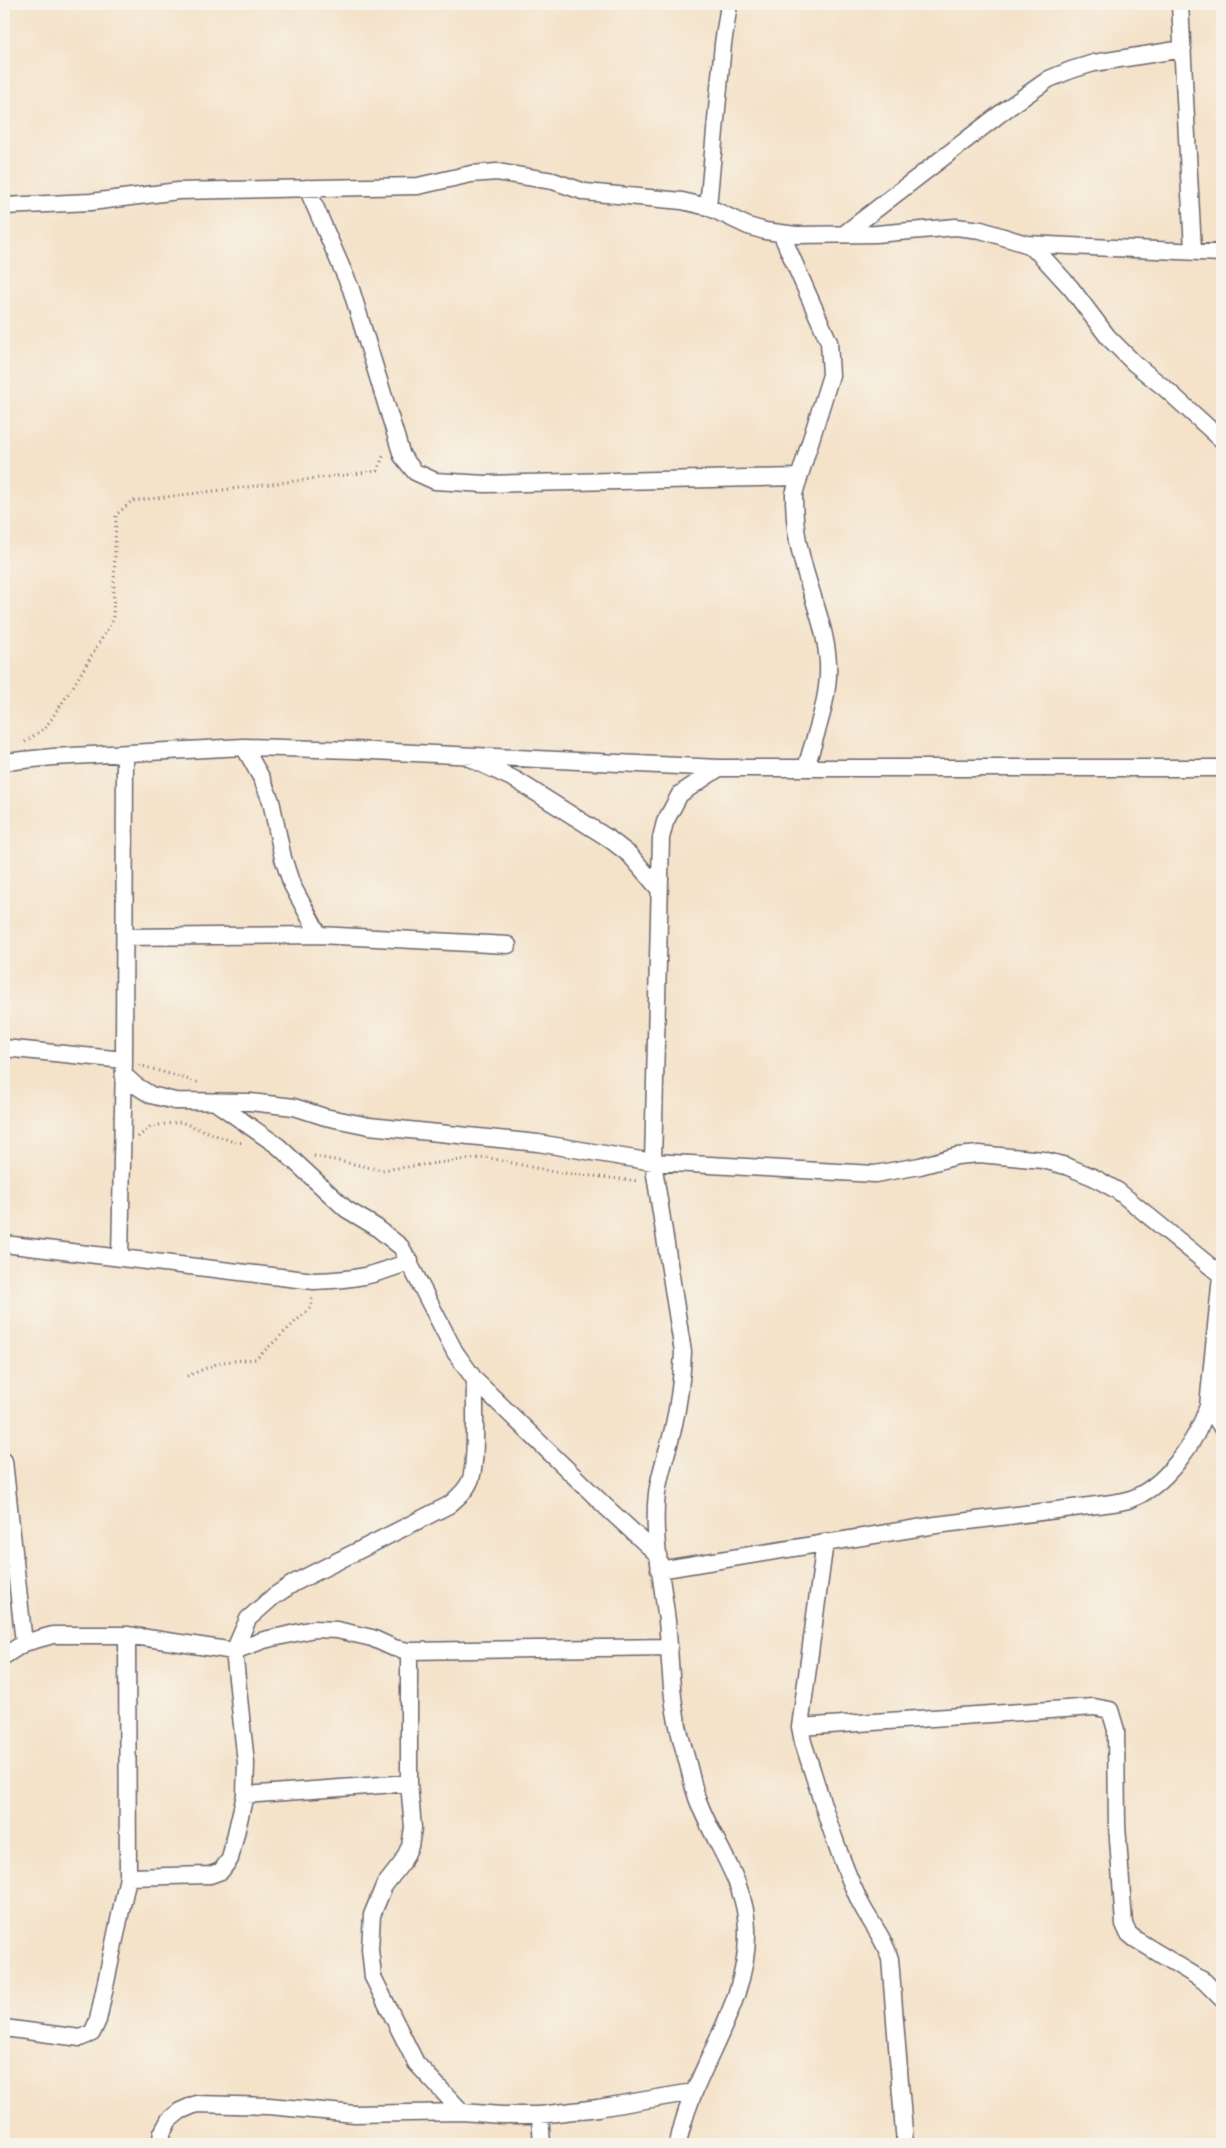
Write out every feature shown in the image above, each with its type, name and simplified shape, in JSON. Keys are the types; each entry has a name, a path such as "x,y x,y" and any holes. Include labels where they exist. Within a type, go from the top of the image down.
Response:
{"street":[{"path":"708,207 723,44 729,4"},
{"path":"1180,4 1194,250"},
{"path":"844,234 1005,110 1049,80 1071,70 1094,63 1183,49"},
{"path":"4,206 91,202 178,191 418,186 456,176 497,172 543,179 585,192 662,198 708,207 748,226 796,236 956,227 981,230 1026,244 1194,250 1222,253"},
{"path":"307,188 351,289 402,456 415,472 435,482 485,484 798,477"},
{"path":"781,233 829,342 831,358 831,376 816,431 798,477 794,494 800,554 826,642 828,665 827,688 806,768"},
{"path":"1026,244 1040,254 1071,288 1108,337 1135,364 1222,440"},
{"path":"4,762 244,747 463,755 719,768 1222,768"},
{"path":"244,747 262,779 271,801 283,858 292,885 319,935"},
{"path":"120,1258 124,1068 125,754"},
{"path":"463,755 516,780 608,838 630,855 658,889"},
{"path":"678,2144 681,2127 693,2092 736,2001 743,1970 748,1931 746,1911 736,1885 698,1803 675,1712 657,1554 657,1494 673,1430 682,1380 682,1352 653,1162 658,889 661,838 665,822 680,794 719,768"},
{"path":"125,936 319,935 508,945"},
{"path":"4,1048 124,1068 135,1085 151,1095 175,1101 250,1102 294,1107 325,1117 369,1126 538,1143 653,1162 875,1174 920,1166 957,1156 979,1154 1043,1160 1093,1176 1118,1191 1222,1270 1218,1348 1208,1406 1202,1424 1192,1444 1174,1467 1147,1489 1129,1499 1105,1504 936,1525 659,1570"},
{"path":"215,1102 278,1146 346,1209 376,1226 401,1247 410,1261 455,1352 475,1380 657,1554"},
{"path":"4,1244 314,1281 347,1280 380,1274 410,1261"},
{"path":"128,1877 210,1875 222,1871 230,1859 245,1795 246,1763 234,1650 248,1619 274,1596 294,1583 449,1504 463,1493 470,1480 473,1458 475,1380"},
{"path":"1208,1406 1222,1428"},
{"path":"4,1462 24,1643"},
{"path":"825,1542 800,1727 803,1742 843,1863 859,1900 887,1949 890,1959 905,2144"},
{"path":"4,1656 24,1643 53,1636 127,1635 234,1650 272,1638 314,1629 337,1630 372,1638 394,1648 409,1652 669,1647"},
{"path":"4,2028 80,2038 92,2033 98,2020 128,1877 127,1635"},
{"path":"409,1652 409,1783 413,1828 410,1846 402,1863 384,1886 372,1915 370,1949 373,1977 416,2063 462,2112"},
{"path":"800,1727 1094,1707 1110,1710 1116,1730 1117,1825 1124,1924 1128,1933 1135,1939 1204,1981 1222,1999"},
{"path":"245,1795 409,1783"},
{"path":"160,2144 162,2133 169,2120 180,2111 196,2104 269,2106 354,2114 462,2112 540,2115 598,2108 693,2092"},
{"path":"540,2115 542,2144"}],"path":[{"path":"24,743 46,727 113,620 116,516 132,501 377,471 387,446"},
{"path":"187,1376 220,1362 256,1359 310,1307 314,1281"}]}
